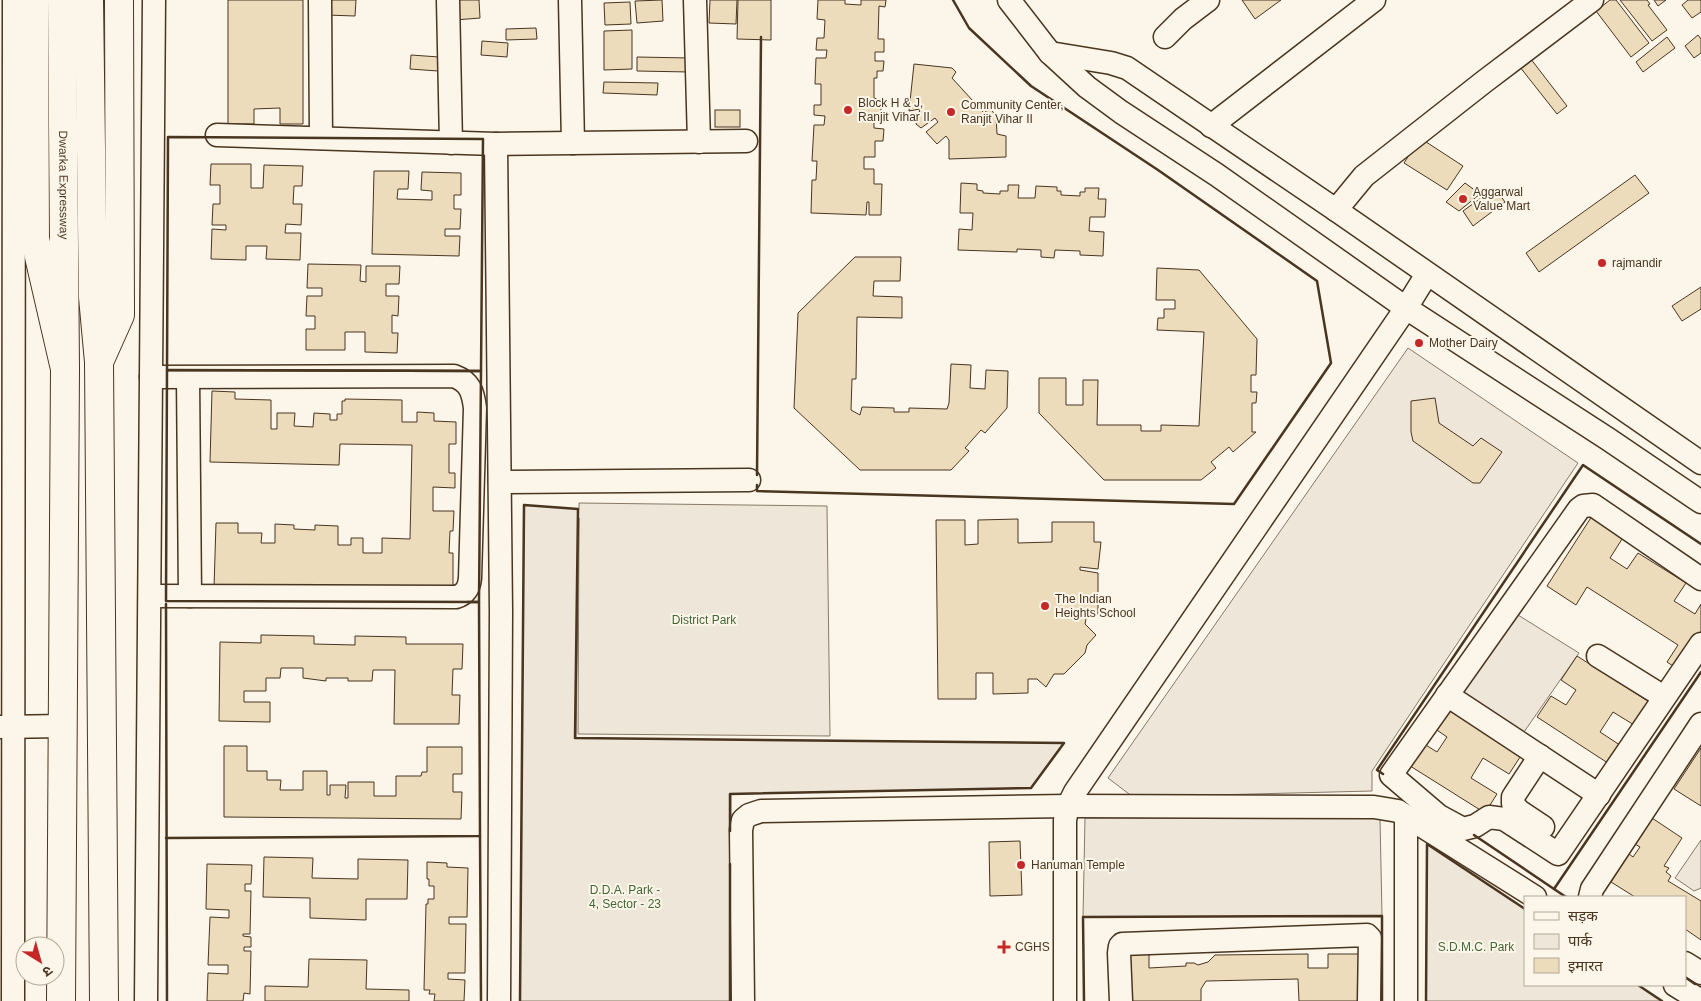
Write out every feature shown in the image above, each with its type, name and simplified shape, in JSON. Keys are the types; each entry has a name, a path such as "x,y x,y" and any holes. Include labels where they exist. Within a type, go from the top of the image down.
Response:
{"main road":[{"path":"34,0 35,239 65,369 61,1001"},
{"name":"Dwarka Expressway","path":"62,0 65,369"},
{"path":"89,0 93,297 99,362 104,1001"},
{"path":"99,362 120,315 119,0"}],"street":[{"path":"13,1001 7,727 7,216 14,0"},
{"path":"146,1001 154,0"},
{"path":"320,0 321,138"},
{"path":"448,0 451,142"},
{"path":"570,0 573,143"},
{"path":"695,0 699,142"},
{"path":"1009,0 1050,53 1087,87 1217,175 1406,308 1608,439 1701,502"},
{"path":"1165,37 1183,19 1208,0"},
{"path":"1211,126 1374,0"},
{"path":"1336,210 1364,176 1492,75 1592,0"},
{"path":"1050,53 1111,63 1127,68 1336,210 1701,463"},
{"path":"217,135 496,144 746,141"},
{"path":"496,144 501,663 499,1001"},
{"path":"1065,1001 1065,820 1068,806 1081,784 1406,308 1427,274"},
{"path":"150,596 456,597 462,595 469,588 470,578 475,408 471,388 463,379 454,376 151,378"},
{"path":"188,378 190,596"},
{"path":"500,482 750,480"},
{"path":"1701,579 1593,505 1583,506 1391,775 1439,816 1463,830 1475,826 1489,817 1504,819 1558,854 1600,795 1701,644"},
{"path":"1598,656 1664,698"},
{"path":"1447,695 1600,795"},
{"path":"1590,896 1592,889 1701,724"},
{"path":"7,727 62,726"},
{"path":"1540,756 1513,797 1513,804 1520,811 1566,842"},
{"path":"742,1001 741,830 743,820 749,815 761,811 1068,806 1374,807 1391,809 1406,816 1534,896"},
{"path":"1406,816 1406,1001"},
{"path":"1121,1001 1118,952 1122,944 1367,935 1370,938 1369,1001"},
{"path":"1686,964 1701,973"},
{"path":"1677,986 1701,1001"}],"green space":[{"path":"1408,348 1578,463 1372,771 1372,791 1133,797 1108,778"},
{"path":"579,503 827,506 830,736 578,734 579,518 576,738 1064,743 1031,788 731,794 730,1001 520,1001 524,505 579,509"},
{"path":"1518,615 1579,653 1524,732 1456,694"},
{"path":"1085,818 1380,818 1382,916 1083,917"},
{"path":"1701,840 1701,888 1694,891 1675,878"},
{"name":"S.D.M.C. Park","path":"1427,844 1524,908 1524,986 1640,986 1662,1001 1426,1001"}],"building":[{"path":"228,0 303,0 303,124 280,124 280,108 254,109 254,124 228,124"},
{"path":"327,0 356,0 355,16 326,15"},
{"path":"454,0 479,0 480,18 455,20"},
{"path":"662,0 663,21 637,23 635,1"},
{"path":"710,0 737,0 736,24 709,23"},
{"path":"738,0 771,0 771,40 737,39"},
{"name":"Block H & J, Ranjit Vihar II","path":"818,0 845,0 845,4 861,5 861,0 886,0 885,7 879,6 878,39 884,39 884,52 875,52 875,61 884,61 883,71 877,71 877,78 874,78 874,98 877,99 876,105 881,106 881,118 874,117 874,128 884,129 883,141 875,141 875,157 864,157 864,169 874,169 874,184 882,184 881,215 869,215 869,202 867,202 866,215 811,213 812,180 816,180 817,161 812,161 814,125 824,125 825,116 814,115 814,105 821,105 821,84 815,84 816,58 826,58 827,50 816,50 817,38 824,38 825,20 817,19"},
{"path":"1242,0 1281,0 1255,19"},
{"path":"1610,0 1616,0 1649,43 1631,57 1596,11"},
{"path":"1620,0 1647,0 1650,4 1648,5 1667,30 1652,41"},
{"path":"1654,0 1666,0 1658,6"},
{"path":"1688,0 1701,0 1701,12 1692,18 1682,5"},
{"path":"630,2 631,24 605,25 604,3"},
{"path":"536,28 537,39 506,40 506,29"},
{"path":"632,30 632,69 604,70 604,31"},
{"path":"1698,35 1701,39 1701,53 1694,58 1685,46"},
{"path":"1667,37 1675,48 1643,72 1636,62"},
{"path":"482,41 508,43 507,57 481,55"},
{"path":"1527,54 1567,106 1557,114 1516,62"},
{"path":"411,55 439,57 438,71 410,69"},
{"path":"637,57 690,58 690,72 637,71"},
{"name":"Community Center, Ranjit Vihar II","path":"914,64 952,68 956,72 952,78 984,113 990,108 996,116 997,134 1006,136 1006,157 949,159 949,140 946,136 937,144 926,132 938,122 935,118 921,128 916,124 920,109 909,111"},
{"path":"604,82 658,83 657,95 603,93"},
{"path":"715,110 740,110 740,127 715,127"},
{"path":"1420,138 1463,166 1447,190 1404,163"},
{"path":"211,164 251,164 251,188 263,188 264,165 303,166 302,186 294,186 293,204 302,204 301,225 286,224 285,233 301,233 300,260 266,259 267,246 246,246 246,260 211,259 212,229 226,230 226,225 212,225 213,204 220,204 220,185 210,185"},
{"path":"374,171 409,171 408,189 398,189 397,199 432,200 432,191 421,190 422,172 461,173 461,195 454,195 454,209 461,209 460,229 445,229 445,236 460,236 459,256 372,254"},
{"path":"1635,175 1649,193 1539,272 1526,253"},
{"path":"961,183 977,184 977,190 983,191 983,193 1000,194 1000,191 1008,191 1008,185 1019,185 1018,198 1035,198 1036,186 1057,187 1057,191 1061,191 1061,195 1080,196 1080,192 1085,192 1085,188 1099,188 1098,199 1106,199 1105,217 1090,217 1089,231 1104,232 1103,256 1080,255 1080,251 1055,250 1054,258 1041,257 1041,250 1017,249 1017,252 958,250 959,229 972,230 973,213 960,213"},
{"path":"1465,183 1480,194 1459,211 1446,202"},
{"path":"1495,188 1505,202 1473,226 1463,211"},
{"path":"855,257 901,257 900,281 874,281 873,296 902,297 902,318 857,317 856,379 852,379 851,410 860,415 862,407 894,408 894,412 909,412 909,408 947,409 951,364 971,365 970,388 985,389 986,370 1008,371 1007,408 985,433 981,430 965,448 969,451 951,470 860,470 794,408 798,313"},
{"path":"308,264 361,265 360,281 366,282 366,266 400,266 399,284 386,284 386,296 399,296 398,316 392,315 392,333 398,333 397,353 365,352 365,332 345,332 345,350 306,350 306,329 315,329 315,316 306,316 307,296 322,296 322,288 307,288"},
{"path":"1157,268 1199,270 1257,339 1256,375 1251,375 1251,392 1257,392 1256,403 1252,403 1252,432 1256,432 1233,452 1229,447 1211,462 1216,468 1201,480 1104,480 1039,413 1039,378 1066,378 1066,405 1083,405 1083,380 1098,380 1097,425 1141,425 1141,431 1161,431 1161,425 1199,426 1204,332 1157,330 1158,318 1164,318 1164,309 1175,309 1175,300 1156,300"},
{"path":"1701,287 1701,309 1682,321 1672,306"},
{"path":"212,391 235,392 235,399 271,400 271,429 277,429 277,413 295,413 294,426 313,427 314,413 330,414 330,420 337,420 337,414 342,414 342,401 345,401 345,399 402,400 402,422 417,422 417,412 434,413 434,421 456,422 456,444 449,444 449,473 455,473 455,488 433,487 433,511 454,511 453,531 450,531 449,553 453,553 453,593 214,588 216,523 238,523 238,533 262,533 261,543 275,543 275,524 294,525 294,529 315,530 315,525 338,526 338,545 351,545 351,538 363,538 363,553 382,553 382,538 410,539 412,445 340,444 339,465 210,462"},
{"path":"1435,398 1439,423 1473,446 1481,438 1502,452 1480,483 1473,483 1413,441 1411,432 1411,401"},
{"path":"1592,516 1624,536 1610,558 1627,569 1638,553 1686,583 1674,601 1695,614 1701,604 1701,636 1679,670 1667,662 1678,645 1587,587 1576,605 1547,586"},
{"path":"1018,519 1018,543 1052,542 1052,522 1094,522 1094,542 1101,542 1098,569 1080,567 1080,570 1098,573 1098,614 1087,614 1085,624 1096,635 1087,645 1085,653 1064,674 1054,674 1046,687 1037,679 1028,679 1028,693 993,694 993,673 976,673 976,699 938,699 936,520 965,520 965,545 978,544 978,520"},
{"path":"261,635 314,636 314,644 355,645 355,636 406,637 406,644 463,644 462,669 453,669 452,695 460,695 459,724 394,724 395,670 373,670 372,681 348,681 348,678 326,678 326,681 303,678 303,668 281,668 280,678 266,678 266,691 244,691 244,702 270,702 270,722 219,721 220,642 261,643"},
{"path":"1577,656 1654,705 1639,728 1613,712 1600,732 1626,749 1614,767 1537,717 1551,696 1566,705 1576,690 1561,680"},
{"path":"1446,705 1524,751 1509,774 1483,758 1471,778 1497,794 1485,813 1407,764 1421,742 1437,752 1447,737 1431,726"},
{"path":"224,746 247,746 247,771 267,771 267,780 281,780 280,790 303,790 303,771 327,771 327,795 330,795 330,785 346,785 345,798 348,798 348,782 374,782 374,796 396,796 396,776 421,776 422,772 427,772 427,747 462,747 462,774 453,774 453,792 462,792 461,819 224,817"},
{"path":"1701,748 1701,806 1674,789"},
{"path":"1652,818 1682,838 1664,866 1669,868 1666,872 1671,876 1668,881 1701,901 1701,940 1686,930 1686,896 1633,896 1611,882 1629,854 1633,857 1640,847 1635,844"},
{"path":"1020,841 1022,895 990,896 989,842"},
{"path":"264,857 313,858 312,878 358,879 358,859 408,860 407,899 366,899 366,920 310,918 310,898 263,897"},
{"path":"427,862 447,863 447,867 468,868 467,917 449,917 449,924 466,924 465,973 448,973 448,979 465,980 464,1001 434,1001 435,994 429,994 430,990 424,990 426,904 428,904 428,899 434,899 434,886 429,886 429,879 427,879"},
{"path":"207,864 252,865 251,884 245,884 245,891 251,891 250,934 243,934 243,936 251,937 251,947 244,947 244,951 251,951 250,994 244,993 243,1001 207,1001 208,973 228,974 228,965 208,965 210,917 229,918 229,910 206,909"},
{"path":"1126,953 1149,953 1149,968 1186,966 1186,963 1198,965 1208,962 1215,955 1308,954 1308,968 1328,968 1328,954 1364,954 1363,1001 1299,1001 1298,979 1206,981 1201,989 1201,1001 1125,1001"},
{"path":"309,959 367,960 366,989 409,990 409,1001 265,1001 265,986 308,987"}],"wall":[{"path":"757,485 757,491 1234,504 1331,363 1317,281 1158,170 1031,86 969,28 953,0"},
{"path":"757,475 761,37"},
{"path":"168,137 483,139 481,371 167,370 168,137"},
{"path":"167,370 481,371 479,602 166,601 167,370"},
{"path":"1383,774 1377,770 1583,465 1701,544"},
{"path":"520,1001 524,505 578,509 575,738 1064,743 1031,788 730,794 730,831"},
{"path":"166,838 480,836 479,602 468,602"},
{"path":"166,604 167,1001"},
{"path":"1474,835 1554,889 1701,672"},
{"path":"479,836 481,1001"},
{"path":"1426,1001 1427,844 1524,908"},
{"path":"730,864 730,1001"},
{"path":"1555,888 1564,896"},
{"path":"1084,1001 1083,917 1382,916 1382,1001"},
{"path":"1686,978 1695,984"},
{"path":"1640,986 1662,1001"}],"place":[{"name":"Block H & J, Ranjit Vihar II","path":"848,110"},
{"name":"Community Center, Ranjit Vihar II","path":"951,112"},
{"name":"Aggarwal Value Mart","path":"1463,199"},
{"name":"rajmandir","path":"1602,263"},
{"name":"Mother Dairy","path":"1419,343"},
{"name":"The Indian Heights School","path":"1045,606"},
{"name":"Hanuman Temple","path":"1021,865"},
{"name":"CGHS","path":"1004,947"}],"park label":[{"name":"District Park","path":"704,620"},
{"name":"D.D.A. Park - 4, Sector - 23","path":"625,897"}]}
